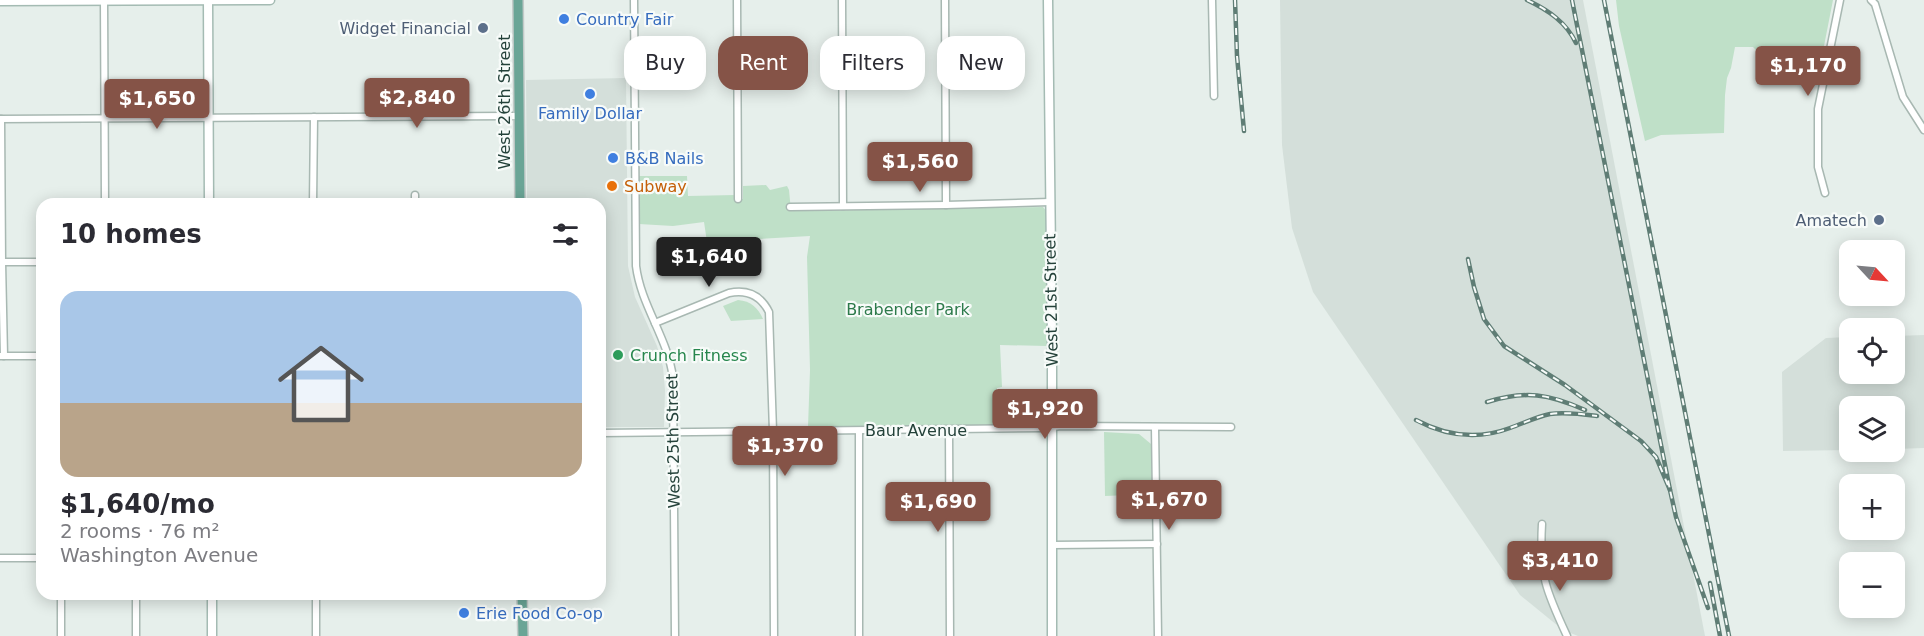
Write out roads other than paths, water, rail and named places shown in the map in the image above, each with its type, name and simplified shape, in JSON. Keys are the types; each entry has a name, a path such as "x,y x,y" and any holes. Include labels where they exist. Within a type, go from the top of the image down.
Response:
{"main road":[{"name":"West 26th Street","path":"518,0 520,198"},
{"path":"522,600 523,636"}],"street":[{"path":"104,0 105,198"},
{"path":"208,0 209,198"},
{"path":"0,1 270,0"},
{"name":"West 25th Street","path":"634,0 636,266 642,293 667,351 672,369 675,636"},
{"path":"737,0 738,199"},
{"path":"842,0 843,206"},
{"path":"945,0 946,205"},
{"name":"West 21st Street","path":"1048,0 1052,636"},
{"path":"1212,0 1214,96"},
{"path":"1825,194 1818,166 1818,109 1840,0"},
{"path":"1871,0 1875,4 1903,97 1924,130"},
{"path":"36,356 2,356 1,119 519,116"},
{"path":"313,198 314,117"},
{"path":"790,207 1050,202"},
{"path":"1,262 36,262"},
{"path":"655,323 735,292 750,293 766,305 771,319 774,636"},
{"path":"1155,427 1158,636"},
{"name":"Baur Avenue","path":"606,433 1231,427"},
{"path":"949,430 950,636"},
{"path":"859,431 860,636"},
{"path":"1542,524 1540,551 1545,585 1567,636"},
{"path":"1052,545 1157,544"},
{"path":"0,558 36,558"},
{"path":"61,600 61,636"},
{"path":"136,600 136,636"},
{"path":"212,600 212,636"},
{"path":"316,600 316,636"}],"railway":[{"path":"1235,0 1237,56 1244,131"},
{"path":"1527,0 1556,17 1576,43"},
{"path":"1572,0 1670,490"},
{"path":"1604,0 1729,636"},
{"path":"1468,259 1484,319 1504,346 1565,385 1641,441 1656,457 1670,490 1676,517 1708,608"},
{"path":"1487,402 1526,395 1560,400 1585,410"},
{"path":"1416,420 1450,433 1474,435 1498,432 1550,414 1597,416"},
{"path":"1710,583 1720,636"}],"place":[{"name":"Country Fair","path":"564,19"},
{"name":"Widget Financial","path":"483,28"},
{"name":"Family Dollar","path":"590,94"},
{"name":"B&B Nails","path":"613,158"},
{"name":"Subway","path":"612,186"},
{"name":"Amatech","path":"1879,220"},
{"name":"Crunch Fitness","path":"618,355"},
{"name":"Erie Food Co-op","path":"464,613"}],"park label":[{"name":"Brabender Park","path":"908,309"}]}
